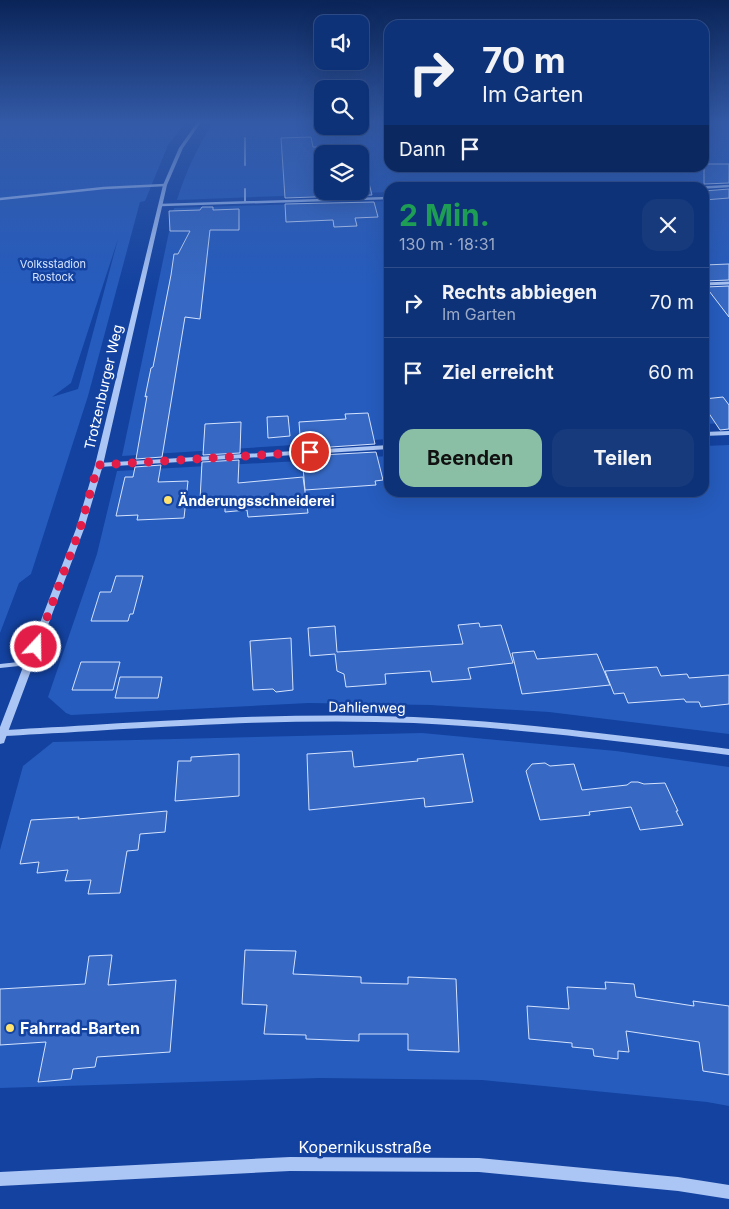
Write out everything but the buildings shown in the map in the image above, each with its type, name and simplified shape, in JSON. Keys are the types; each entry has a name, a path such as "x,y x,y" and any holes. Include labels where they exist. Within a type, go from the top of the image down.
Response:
{"street":[{"name":"Trotzenburger Weg","path":"1,737 80,529 98,465 168,177"},
{"path":"0,200 104,188 165,185"},
{"path":"709,187 729,186"},
{"path":"161,205 384,198"},
{"path":"709,284 729,283"},
{"path":"709,434 729,433"},
{"path":"98,465 384,448"},
{"name":"Dahlienweg","path":"1,737 293,719 370,719 505,726 729,752"},
{"name":"Kopernikusstraße","path":"0,1179 290,1164 479,1164 678,1184 729,1192"}],"lane":[{"path":"245,189 245,202"},
{"path":"0,666 30,662"}],"green space":[{"name":"Volksstadion Rostock","path":"0,177 155,177 145,201 140,202 88,396 31,574 19,583 0,633","holes":["118,239 78,389 52,397 71,383"]},
{"path":"185,177 314,177 314,195 177,200"},
{"path":"369,177 729,177 729,182 709,183 384,182 384,192 369,193"},
{"path":"729,190 729,280 709,281 709,191"},
{"path":"384,201 384,439 122,456 174,208"},
{"path":"729,285 729,423 709,424 709,286"},
{"path":"729,445 729,734 549,712 430,705 309,703 71,715 66,713 48,697 97,554 117,471 384,456 384,497 709,497 709,446"},
{"path":"422,733 616,751 729,767 729,1106 707,1102 482,1080 320,1078 0,1088 0,850 23,766 53,742"}],"place":[{"name":"Änderungsschneiderei","path":"168,500"},
{"name":"Fahrrad-Barten","path":"10,1028"}],"route":[{"path":"36,647 80,529 98,465 310,452"}]}
